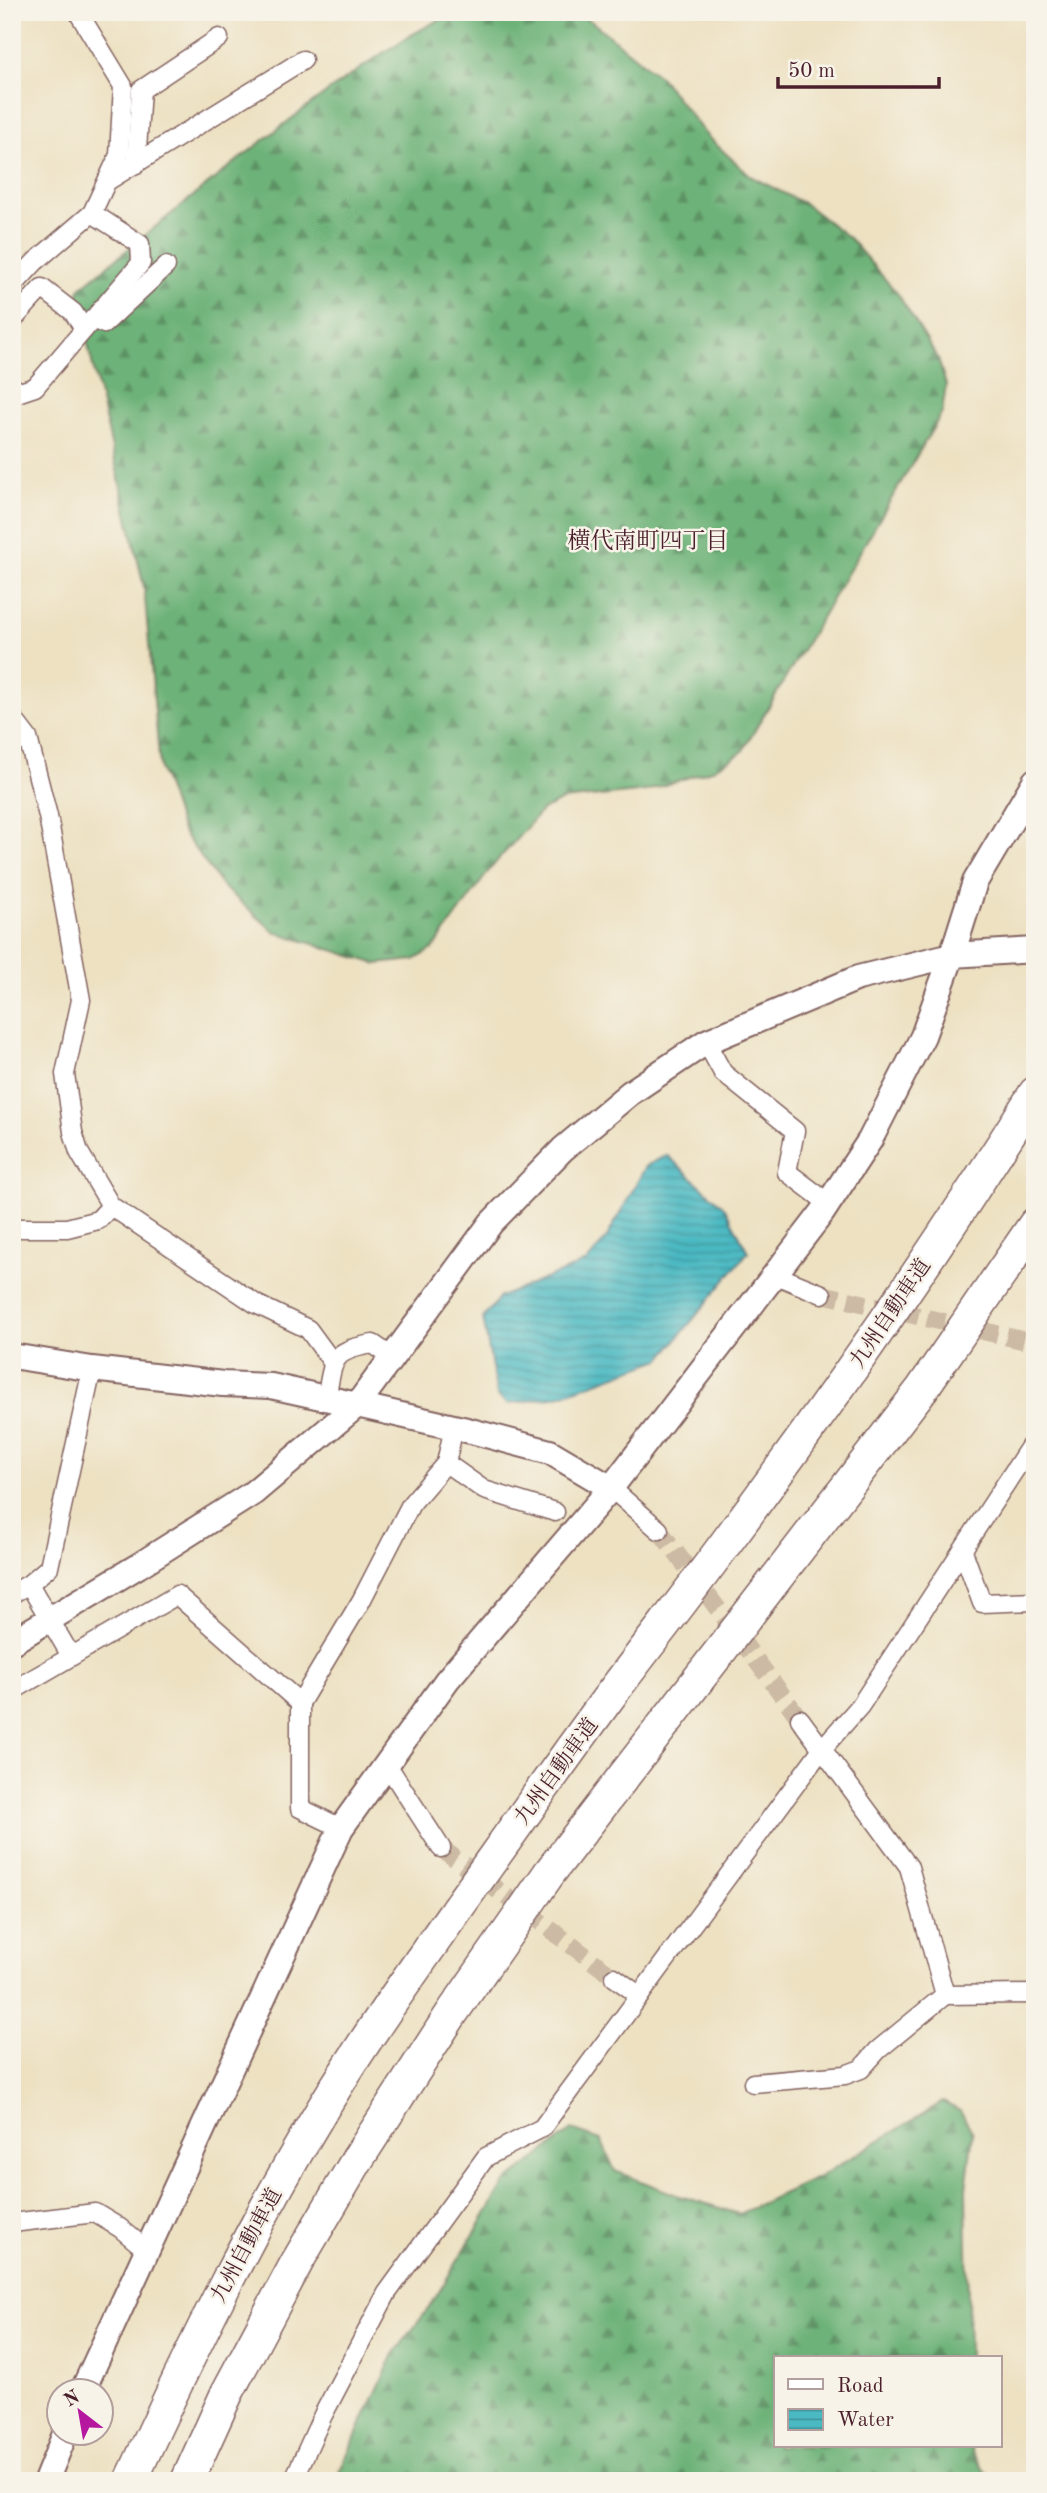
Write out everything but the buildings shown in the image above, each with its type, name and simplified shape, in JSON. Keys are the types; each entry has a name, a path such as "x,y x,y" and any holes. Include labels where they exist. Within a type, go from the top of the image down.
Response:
{"highway":[{"name":"九州自動車道","path":"131,2481 184,2365 250,2234 327,2101 408,1978 503,1843 852,1369 975,1189 1035,1093"},
{"path":"187,2481 227,2393 297,2262 357,2160 452,2013 550,1872 922,1389 1035,1224"},
{"path":"205,2481 357,2160"}],"street":[{"path":"12,287 35,262 92,213 119,155 123,86 78,12"},
{"path":"136,163 141,90 219,38"},
{"path":"108,180 303,60"},
{"path":"12,387 20,392 35,387 141,263 140,244 92,213"},
{"path":"12,321 42,288 89,324 104,324 166,266"},
{"path":"12,717 28,738 48,816 81,1000 65,1074 73,1132 79,1152 111,1206 256,1304 308,1329 333,1363"},
{"path":"89,2378 341,1828 447,1680 611,1488 828,1203 870,1140 923,1036 975,882 1035,781"},
{"path":"12,1642 253,1493 357,1405 491,1223 554,1158 630,1093 706,1042 858,978 952,955 1035,950"},
{"path":"706,1042 723,1073 795,1131 787,1172 828,1203"},
{"path":"12,1228 67,1228 98,1220 111,1206"},
{"path":"773,1274 822,1294"},
{"path":"326,1399 333,1363 347,1349 373,1344 392,1357"},
{"path":"12,1356 92,1369 271,1387 454,1427 550,1452 611,1488 659,1530"},
{"path":"12,1594 49,1567 92,1369"},
{"path":"341,1828 300,1808 300,1703 362,1601 411,1504 446,1463 454,1427"},
{"path":"293,2481 323,2415 387,2293 486,2157 542,2128 821,1750 860,1706 1035,1439"},
{"path":"446,1463 484,1490 555,1512"},
{"path":"962,1551 982,1603 1035,1601"},
{"path":"29,1584 71,1656"},
{"path":"12,1691 177,1595 300,1703"},
{"path":"800,1719 909,1867 945,1995"},
{"path":"386,1763 441,1848"},
{"path":"614,1977 640,1996"},
{"path":"753,2083 845,2075 861,2069 878,2050 945,1995 1035,1994"},
{"path":"12,2223 95,2213 120,2228 148,2251"},
{"path":"46,2481 59,2448"}],"green space":[{"path":"457,12 572,12 591,21 660,77 707,136 750,176 805,204 849,238 898,294 938,359 946,385 942,413 742,752 711,770 646,791 563,800 542,810 491,868 433,949 414,960 377,964 275,932 222,886 182,831 160,768 144,587 79,306 79,289 326,93 373,59"},
{"path":"943,2102 960,2111 973,2133 966,2189 969,2356 774,2356 774,2448 971,2448 993,2481 335,2481 394,2354 431,2305 505,2183 572,2130 601,2140 615,2171 674,2194 739,2214 819,2177"}],"water":[{"path":"667,1155 725,1208 748,1252 661,1359 558,1396 507,1404 497,1395 483,1318 500,1297 587,1262 606,1239 646,1166"}],"tunnel":[{"path":"822,1294 1035,1343"},
{"path":"659,1530 800,1719"},
{"path":"441,1848 614,1977"}],"district":[{"name":"横代南町四丁目","path":"648,540"}]}
